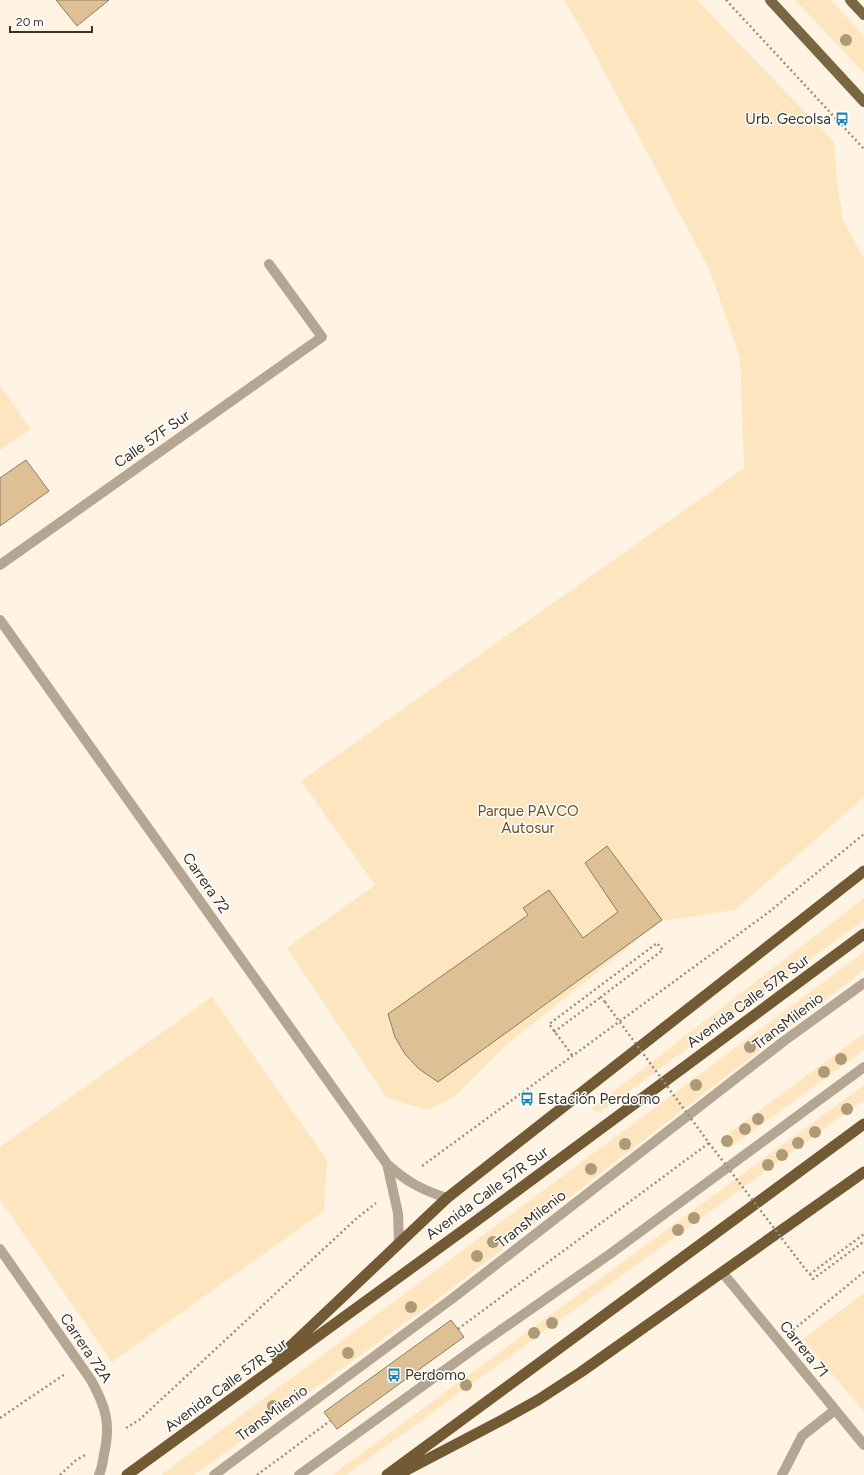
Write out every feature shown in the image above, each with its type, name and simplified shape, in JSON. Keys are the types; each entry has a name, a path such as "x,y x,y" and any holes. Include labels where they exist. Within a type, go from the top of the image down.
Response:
{"highway":[{"path":"243,1390 448,1198 864,871"},
{"name":"Avenida Calle 57R Sur","path":"127,1475 864,934"},
{"path":"387,1475 864,1124"},
{"path":"397,1475 538,1400 581,1372 864,1172"}],"main road":[{"path":"770,0 864,102"},
{"path":"850,0 864,15"}],"street":[{"name":"Calle 57F Sur","path":"0,565 322,337 269,264"},
{"name":"Carrera 72","path":"0,620 387,1164 405,1180 422,1190 448,1198"},
{"name":"TransMilenio","path":"214,1475 453,1298 784,1041 864,983"},
{"path":"299,1475 478,1346 610,1254 864,1067"},
{"name":"Carrera 72","path":"387,1164 398,1213 399,1244"},
{"name":"Carrera 72A","path":"0,1249 80,1364 102,1401 108,1423 107,1440 99,1475"},
{"name":"Carrera 71","path":"722,1272 864,1445"},
{"path":"782,1475 802,1436 835,1410"}],"path":[{"path":"726,0 864,149"},
{"path":"445,1149 769,912 864,834"},
{"path":"554,1032 663,950 657,943 549,1024 554,1032 572,1056"},
{"path":"601,997 709,1143 813,1279 863,1244"},
{"path":"458,1329 709,1143"},
{"path":"139,1420 357,1218"},
{"path":"810,1274 864,1234"},
{"path":"779,1342 864,1272"},
{"path":"0,1418 80,1364"},
{"path":"257,1475 330,1421"},
{"path":"60,1475 75,1461"}],"green space":[{"name":"Parque PAVCO Autosur","path":"564,0 697,0 834,142 837,182 843,220 864,259 864,797 735,910 661,921 506,1045 454,1097 428,1110 387,1098 287,948 375,885 301,781 744,468 740,358 710,271 588,41"},
{"path":"795,0 831,0 864,36 864,73"},
{"path":"0,386 31,429 0,450"},
{"path":"864,898 864,920 599,1113 591,1109"},
{"path":"864,952 864,970 430,1305 194,1475 161,1475"},
{"path":"212,997 327,1160 324,1211 112,1362 0,1200 0,1147"},
{"path":"864,1033 864,1050 728,1149 721,1139"},
{"path":"864,1085 864,1100 346,1475 332,1475"},
{"path":"864,1293 864,1412 803,1339"}],"building":[{"path":"56,0 109,0 77,26"},
{"path":"26,460 49,491 0,526 0,478"},
{"path":"607,846 662,920 438,1082 419,1069 405,1054 395,1037 388,1014 528,915 523,908 549,890 583,938 618,912 585,863"},
{"name":"Perdomo","path":"451,1320 464,1337 337,1429 324,1412"}],"place":[{"name":"Urb. Gecolsa","path":"842,119"},
{"name":"Estación Perdomo","path":"527,1099"},
{"name":"Perdomo","path":"394,1375"}]}
